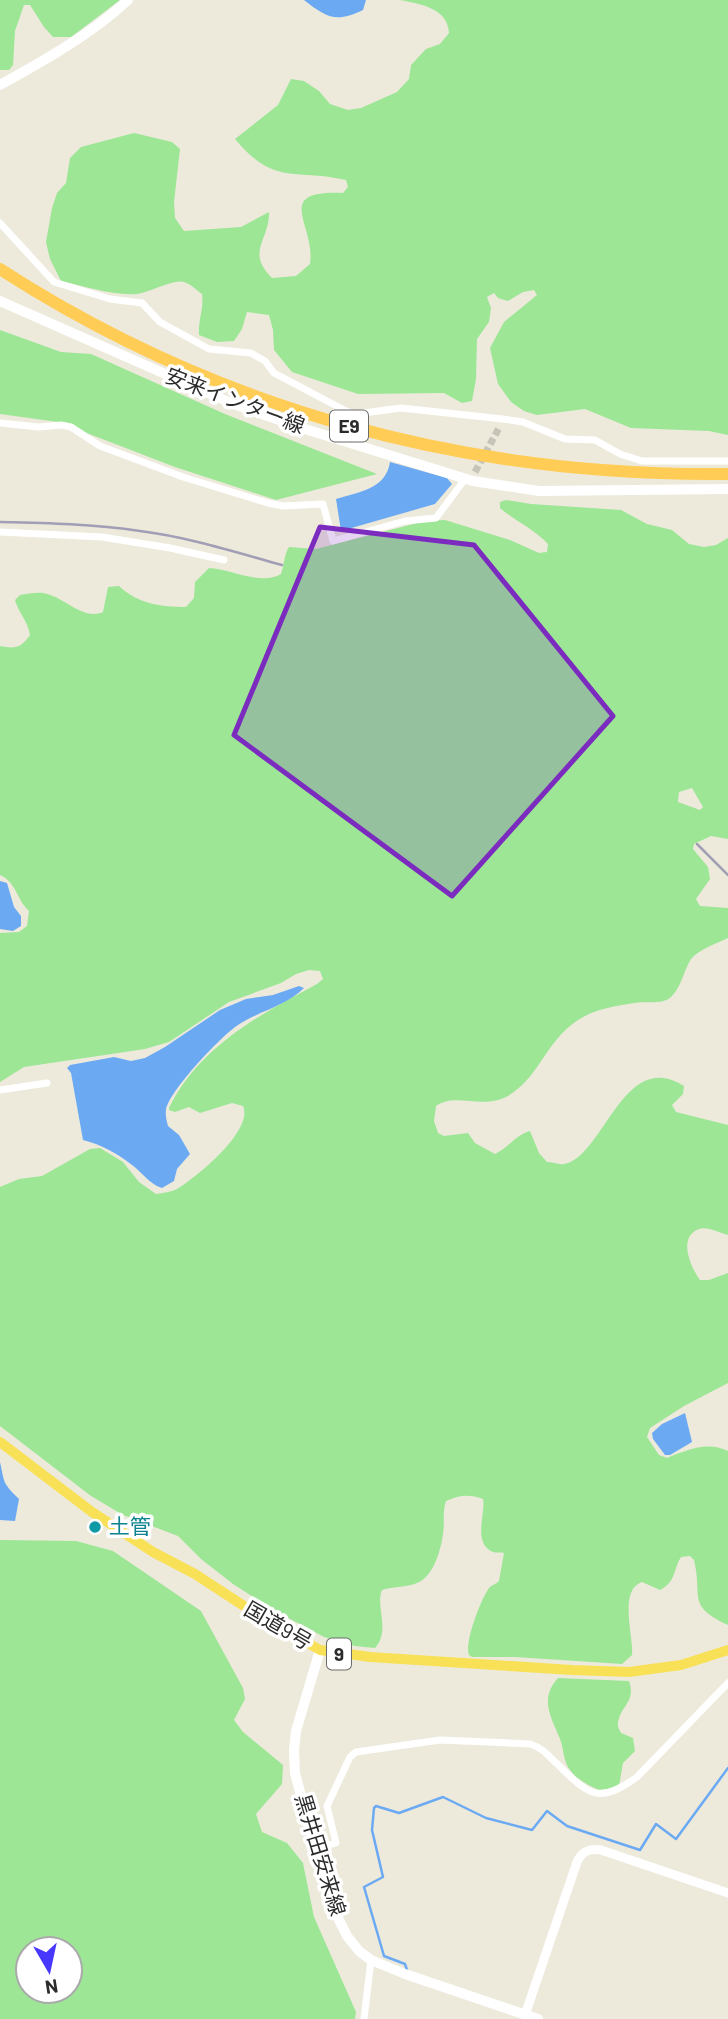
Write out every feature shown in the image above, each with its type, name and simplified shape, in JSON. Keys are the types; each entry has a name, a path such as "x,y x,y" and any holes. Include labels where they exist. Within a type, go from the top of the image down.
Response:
{"highway":[{"name":"E9","path":"0,269 72,312 180,366 286,407 358,429 478,456 541,465 664,474 728,474"},
{"name":"国道9号","path":"4,1445 92,1512 153,1552 195,1574 320,1650 370,1657 629,1672 668,1668 728,1650"}],"main road":[{"path":"0,85 67,48 128,0"},
{"name":"安来インター線","path":"0,301 231,403 305,429 471,477 539,491 728,489"},
{"name":"黒井田安来線","path":"320,1650 296,1731 295,1773 338,1919 347,1936 359,1951 371,1960 519,2015 538,2019"}],"street":[{"path":"0,223 54,282 110,299 142,303 160,322 209,349 251,353 265,361 274,373 346,411 356,414 401,408 503,419 523,422 565,439 595,440 620,454 642,461 728,461"},
{"path":"499,428 503,419"},
{"path":"0,423 71,427 100,446 183,477 268,503 283,506 323,504 333,541 405,521 436,518 471,477"},
{"path":"0,532 102,537 224,559"},
{"path":"0,1090 47,1083"},
{"path":"316,1849 336,1843 327,1806 350,1757 356,1752 440,1740 530,1744 542,1750 587,1789 597,1794 605,1794 622,1788 637,1777 728,1683"},
{"path":"519,2015 583,1852 590,1849 601,1850 728,1893"},
{"path":"365,2019 371,1960"}],"highlighted area":[{"path":"320,527 474,545 613,716 452,896 234,735"}],"green space":[{"path":"0,0 120,0 71,37 53,37 30,5 24,5 15,31 13,65 9,70 0,70"},
{"path":"400,0 728,0 728,435 709,431 631,428 585,409 537,415 524,411 511,402 498,384 490,348 504,322 537,295 534,290 523,292 508,301 498,298 494,293 487,297 491,308 489,322 477,339 476,379 472,401 462,403 444,393 358,394 292,372 274,350 269,315 247,312 242,329 234,341 217,342 199,335 202,294 184,282 174,282 143,293 128,294 61,281 50,259 46,242 52,208 57,193 66,183 70,158 81,147 134,133 172,142 180,149 174,202 175,218 184,231 241,227 269,212 259,253 260,260 272,278 296,276 310,264 302,204 308,197 343,193 348,187 346,180 274,170 249,154 235,139 278,105 291,79 304,81 319,91 330,104 348,110 361,108 397,92 409,79 411,65 426,49 440,44 449,33 444,18 438,13"},
{"path":"0,330 61,352 91,354 225,414 377,474 276,500 175,467 58,422 0,414"},
{"path":"506,500 621,510 647,524 672,530 689,544 704,547 716,545 728,538 728,839 711,836 694,844 693,849 708,867 710,879 696,899 700,906 728,908 728,938 691,959 677,989 668,999 639,1002 589,1014 563,1032 530,1077 508,1096 489,1102 444,1102 436,1106 434,1121 438,1133 444,1136 468,1133 475,1143 495,1154 530,1131 539,1153 547,1162 564,1164 578,1157 591,1143 630,1092 645,1081 663,1078 684,1086 683,1094 672,1105 676,1112 728,1125 728,1235 702,1228 692,1233 687,1245 690,1261 700,1280 709,1280 728,1273 728,1383 650,1428 647,1437 659,1455 667,1458 705,1447 728,1451 728,1625 701,1606 694,1560 690,1556 681,1557 672,1579 665,1587 660,1590 642,1582 631,1594 629,1615 632,1655 622,1664 469,1655 474,1621 489,1588 499,1581 504,1553 493,1552 483,1542 483,1499 464,1496 446,1501 444,1530 433,1568 419,1582 382,1590 380,1641 375,1648 355,1646 324,1637 277,1612 233,1584 201,1559 178,1536 123,1515 91,1496 0,1426 0,1187 19,1179 42,1176 90,1149 100,1148 123,1162 139,1182 156,1194 177,1189 222,1152 240,1127 244,1116 243,1106 232,1103 200,1113 189,1107 175,1112 169,1110 182,1086 197,1067 232,1035 323,979 320,971 309,970 296,974 281,983 229,1002 169,1042 145,1049 24,1067 0,1082 0,933 19,932 27,926 29,911 10,882 0,875 0,646 17,646 24,643 30,635 15,600 20,595 43,593 80,611 95,614 103,612 108,587 119,586 134,597 150,603 186,607 194,598 195,582 209,568 255,578 273,577 281,574 289,547 316,549 425,521 445,520 510,540 539,553 547,552 548,544 500,508 500,502","holes":["692,788 703,807 700,810 678,802 679,792"]},
{"path":"0,1540 76,1541 113,1551 201,1611 243,1688 245,1699 234,1720 243,1732 283,1765 282,1784 256,1814 262,1832 287,1843 303,1863 314,1917 356,2012 355,2019 0,2019"},
{"path":"558,1678 629,1681 631,1695 620,1715 618,1727 621,1733 633,1738 635,1751 623,1763 619,1786 601,1791 580,1780 568,1766 548,1708 549,1693"}],"water":[{"path":"304,0 366,0 363,10 346,16 332,17"},
{"path":"390,462 447,478 452,484 435,504 341,531 336,499 377,484 383,478"},
{"path":"0,881 7,883 14,907 21,916 21,926 13,931 0,929"},
{"path":"299,986 304,988 297,994 230,1031 176,1090 166,1110 168,1126 179,1135 190,1154 177,1169 174,1181 162,1188 157,1186 115,1153 83,1140 71,1073 67,1068 70,1065 114,1057 131,1061 145,1058 220,1010 246,999 273,995"},
{"path":"685,1413 692,1442 670,1455 665,1455 653,1439 652,1433 662,1424"},
{"path":"0,1462 5,1482 19,1499 15,1521 0,1520"}],"waterway":[{"path":"407,1970 405,1964 384,1956 364,1887 383,1877 372,1830 376,1806 399,1813 443,1797 486,1818 532,1830 547,1811 567,1826 640,1850 656,1824 676,1839 728,1768"}],"tunnel":[{"path":"475,472 499,428"}],"railway":[{"path":"0,522 88,525 158,534 211,545 282,565"},
{"path":"697,844 728,875"}],"place":[{"name":"土管","path":"95,1527"}]}
